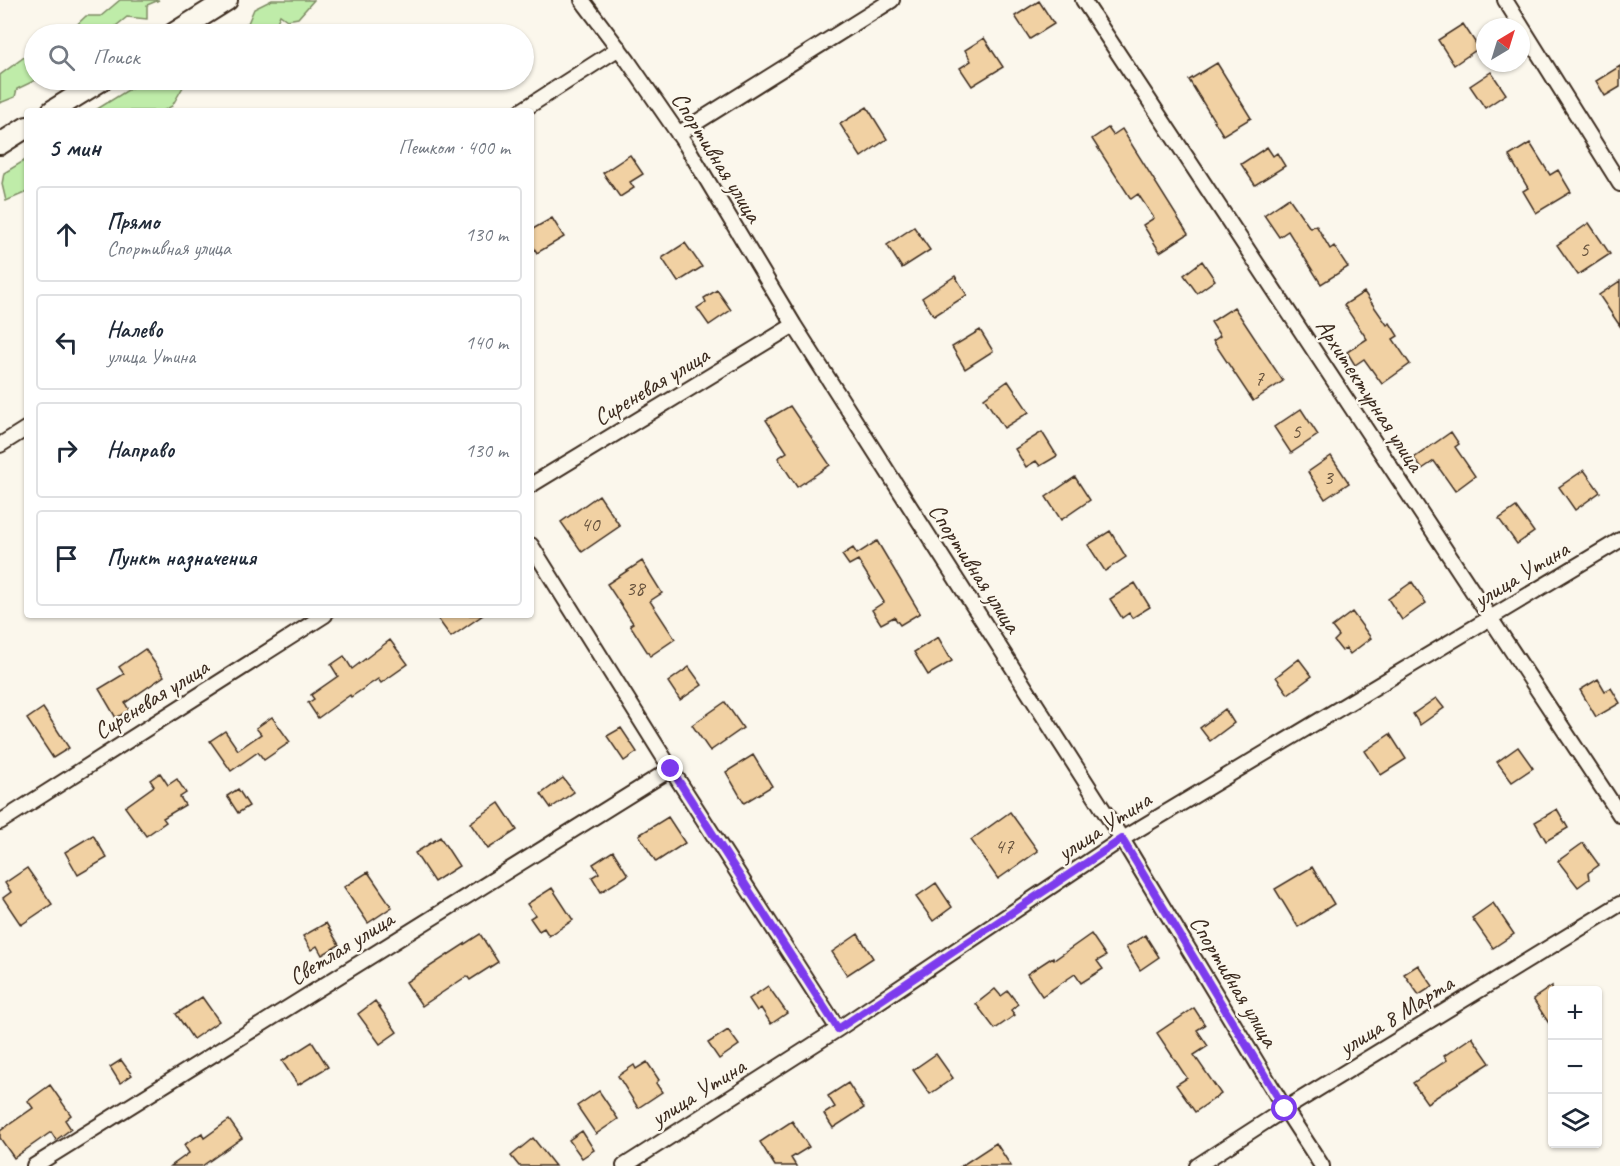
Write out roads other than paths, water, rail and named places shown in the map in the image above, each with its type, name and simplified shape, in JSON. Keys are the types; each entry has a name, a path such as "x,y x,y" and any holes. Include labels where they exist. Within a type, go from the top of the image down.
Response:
{"main road":[{"path":"189,24 227,0"},
{"path":"57,108 86,90"},
{"path":"0,144 24,129"}],"street":[{"name":"Спортивная улица","path":"582,0 619,48 678,134 794,326 1122,839 1285,1109 1322,1166"},
{"path":"678,134 892,0"},
{"name":"Архитектурная улица","path":"1083,0 1620,815"},
{"path":"1505,0 1620,184"},
{"path":"525,108 619,48"},
{"name":"Сиреневая улица","path":"534,483 794,326"},
{"path":"0,445 24,430"},
{"name":"улица Утина","path":"624,1166 838,1029 1122,839 1620,540"},
{"path":"534,550 838,1029"},
{"name":"Сиреневая улица","path":"0,822 320,618"},
{"name":"Светлая улица","path":"34,1166 671,769"},
{"name":"улица 8 Марта","path":"1197,1166 1285,1109 1620,904"}]}
